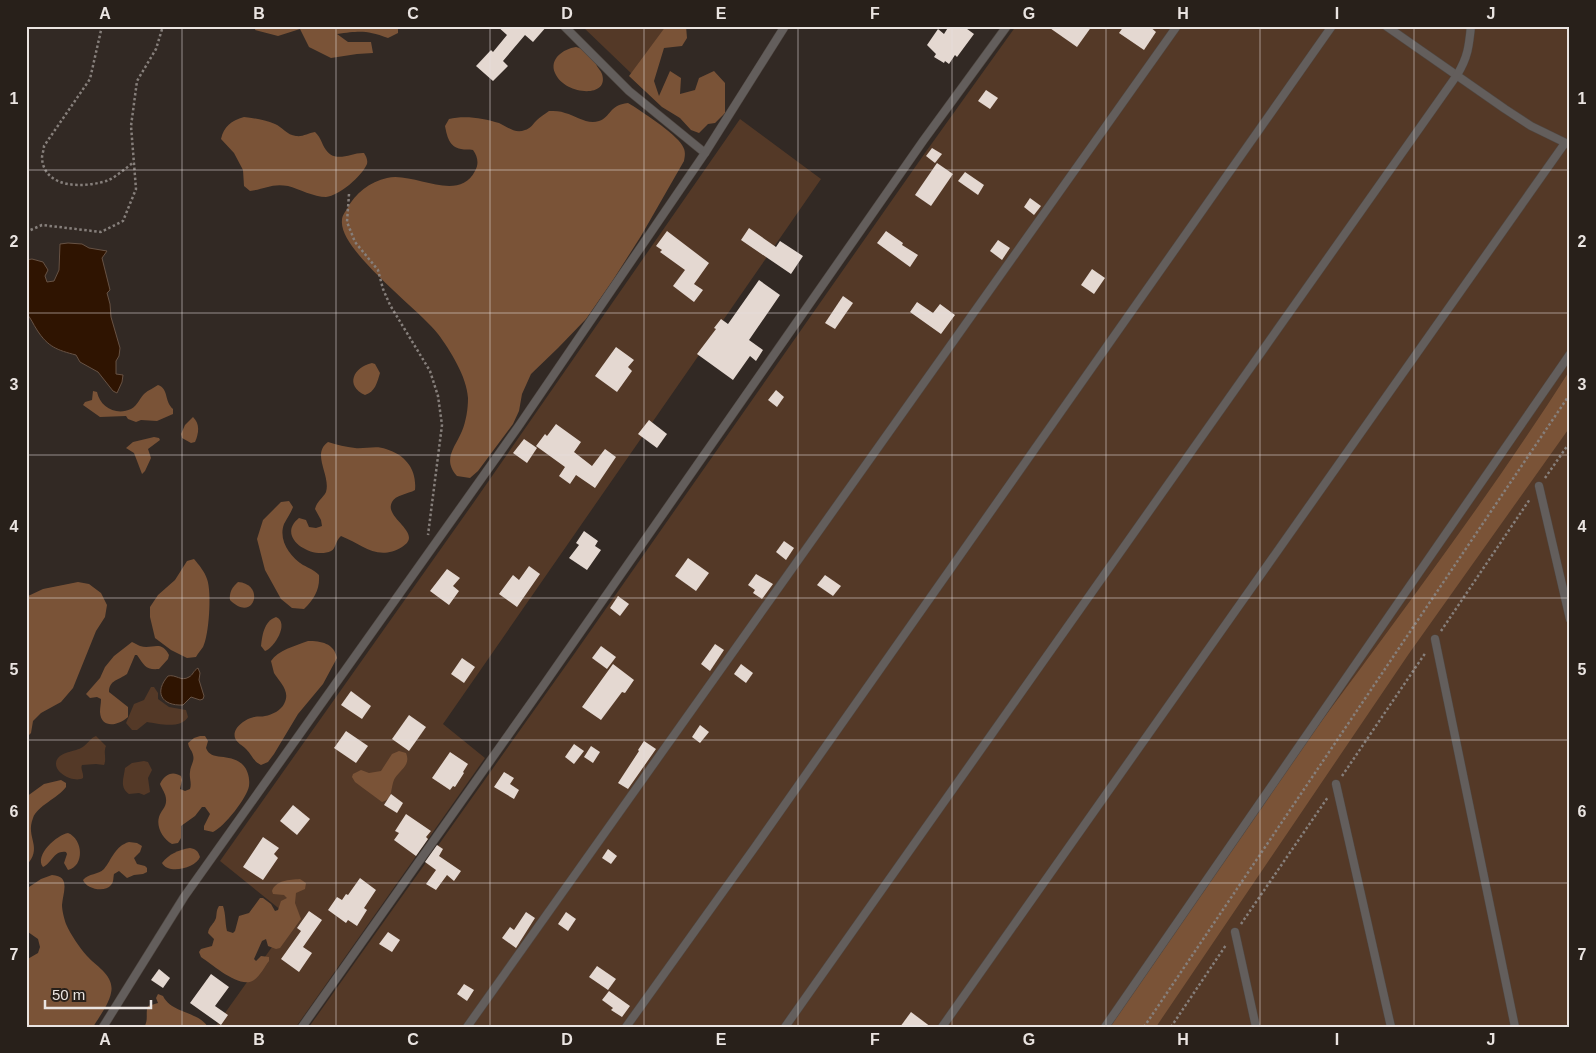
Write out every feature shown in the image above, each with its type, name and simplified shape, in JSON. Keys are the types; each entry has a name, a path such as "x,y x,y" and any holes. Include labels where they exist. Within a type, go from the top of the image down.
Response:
{"lane":[{"path":"564,26 629,91 705,153"},
{"path":"103,1027 184,897 518,427 705,153 785,26"},
{"path":"302,1027 543,686 923,140 1007,26"},
{"path":"467,1027 1177,26"},
{"path":"626,1027 1332,26"},
{"path":"942,1027 1567,144 1524,122 1386,26"},
{"path":"785,1027 1457,75 1465,62 1468,52 1471,26"},
{"path":"1105,1027 1570,354"},
{"path":"1539,486 1570,619"},
{"path":"1436,639 1516,1027"},
{"path":"1336,784 1391,1027"},
{"path":"1235,932 1256,1027"}],"path":[{"path":"102,26 90,79 44,146 42,158 46,172 56,181 68,185 89,185 110,179 134,162"},
{"path":"26,232 42,225 101,232 123,221 136,189 131,126 137,81 156,49 162,26"},
{"path":"349,194 347,222 355,242 378,270 390,305 430,372 438,396 442,425 432,509 423,561"},
{"path":"1144,1027 1570,394"},
{"path":"1171,1027 1570,442"}],"shaded area":[{"path":"256,26 398,26 398,33 388,38 363,32 337,34 348,42 371,42 373,53 331,58 309,47 300,29 278,36 255,30"},
{"path":"582,26 670,26 633,75"},
{"path":"666,26 686,26 687,38 682,46 664,48 654,81 659,96 670,71 681,78 680,94 695,90 699,78 714,71 725,83 725,113 715,123 708,124 699,133 691,130 680,118 662,107 629,76"},
{"path":"1016,26 1570,26 1570,1027 309,1027 577,650"},
{"path":"576,47 588,53 601,73 603,82 593,90 576,90 567,86 555,73 554,63 558,56 566,50"},
{"path":"628,103 657,122 678,140 684,149 684,161 641,236 586,319 531,374 522,394 519,411 513,424 478,471 470,478 457,476 450,464 450,459 466,415 468,398 465,381 453,356 438,334 381,279 353,247 344,232 343,216 350,203 359,193 369,185 387,178 398,177 447,186 458,185 467,180 475,171 477,158 473,150 457,148 451,143 445,126 449,119 461,117 481,118 499,123 515,131 521,131 528,129 549,111 561,112 586,121 595,122 606,117 617,106"},
{"path":"244,117 260,119 278,125 296,136 315,132 330,154 339,157 364,153 367,164 350,185 331,196 317,196 282,185 250,191 244,186 243,170 234,153 221,139 229,125 235,120"},
{"path":"740,119 821,179 443,724 485,758 296,1027 215,1027 292,919 220,861 474,502"},
{"path":"60,244 82,244 89,248 107,251 102,258 110,290 107,293 111,317 120,348 116,361 116,374 123,375 117,393 113,391 98,372 80,362 76,355 49,344 41,336 26,313 26,260 32,259 43,262 48,270 45,276 47,282 54,281 59,270"},
{"path":"372,363 375,364 380,373 377,384 365,395 355,387 354,377 360,368"},
{"path":"1570,370 1570,427 1408,655 1156,1027 1107,1027 1264,800 1467,522"},
{"path":"158,385 164,389 168,402 173,409 173,414 157,421 141,420 136,422 128,419 126,416 100,417 83,405 85,402 92,400 93,391 97,392 105,406 114,411 125,411 131,409 147,391"},
{"path":"193,417 198,426 198,432 195,442 191,443 182,438 181,434 185,425"},
{"path":"154,437 160,440 148,449 151,458 142,474 134,453 126,448 133,442"},
{"path":"328,442 355,448 382,448 399,455 409,464 414,476 415,490 396,498 392,502 391,508 393,514 409,536 408,542 402,547 385,553 377,552 341,536 333,550 323,553 306,550 294,539 291,532 293,525 299,518 306,520 309,527 316,528 322,526 315,509 326,492 327,485 321,452"},
{"path":"289,501 293,507 284,524 283,536 286,548 303,565 319,575 316,594 304,609 292,608 281,599 265,570 257,539 263,520 281,502"},
{"path":"194,559 203,571 209,585 209,614 207,634 203,647 196,657 187,658 171,650 155,638 150,617 150,607 158,595 175,580 187,561"},
{"path":"78,582 89,584 101,593 107,605 105,617 96,631 73,688 61,702 41,713 33,721 31,733 26,738 26,597 43,589"},
{"path":"238,582 247,584 252,589 254,595 254,601 245,608 238,606 230,600 231,590"},
{"path":"276,617 280,620 281,630 276,641 265,651 261,646 264,629"},
{"path":"308,641 322,642 330,646 337,658 323,684 298,714 274,754 268,762 261,765 237,741 235,731 240,724 247,720 254,717 271,715 283,706 286,699 285,691 274,673 271,661 282,651"},
{"path":"132,642 144,647 163,647 169,655 168,659 159,669 151,669 135,655 127,674 109,688 109,692 128,707 128,717 115,724 107,723 101,717 101,699 97,697 90,698 86,694 100,678 105,667 114,656"},
{"path":"198,668 203,699 191,697 183,705 175,705 162,697 161,687 168,676 186,678"},
{"path":"151,687 154,687 158,693 158,699 169,707 186,710 188,717 185,721 169,725 147,722 137,730 132,730 126,723 134,704 144,700"},
{"path":"96,736 106,746 104,765 82,765 83,778 80,779 66,777 62,774 56,764 59,757 81,748"},
{"path":"200,736 205,736 208,741 206,748 212,755 232,759 243,765 248,775 249,786 240,805 218,829 213,832 204,830 210,814 205,807 202,807 195,816 181,826 181,838 178,843 172,844 163,836 158,825 159,817 166,802 160,784 166,776 174,773 181,776 180,789 185,791 190,789 190,770 193,753 188,743"},
{"path":"399,751 406,753 407,761 405,767 393,781 390,795 386,800 382,802 355,782 352,777 353,774 361,770 369,773 381,771 392,754"},
{"path":"148,762 152,770 148,778 150,792 144,795 139,793 129,794 123,785 125,768 132,763"},
{"path":"61,780 66,783 66,787 39,810 33,818 31,831 34,853 26,866 26,797 44,784"},
{"path":"68,833 73,836 79,846 80,852 77,863 68,870 64,863 67,854 62,852 43,867 41,862 44,851 58,837"},
{"path":"129,842 142,846 140,852 134,858 137,864 147,868 147,872 127,878 119,871 114,874 112,884 105,889 92,888 85,883 83,880 85,878 104,869 120,846"},
{"path":"190,848 197,851 200,857 188,867 170,869 162,863 174,853"},
{"path":"52,875 62,878 64,882 62,909 70,932 84,952 108,977 112,987 106,1006 93,1027 26,1027 26,960 38,953 40,947 38,939 28,932 26,928 26,889 41,879"},
{"path":"300,879 306,883 305,889 296,893 295,903 301,919 280,948 276,949 268,946 266,939 262,941 254,959 256,961 261,956 269,957 269,961 254,980 242,982 235,979 201,957 199,952 201,949 212,946 214,939 208,933 216,918 219,906 223,906 227,931 233,933 239,916 249,913 260,898 271,904 275,911 278,910 281,901 287,898 284,895 273,894 274,887 283,881"},
{"path":"158,994 163,996 172,1006 198,1018 208,1027 144,1027 148,1006 158,1003 156,998"}],"building":[{"path":"497,26 547,26 533,42 525,35 503,61 508,66 493,81 476,66 491,50 493,52 507,35"},
{"path":"949,26 963,26 974,34 957,57 955,55 949,64 934,57 936,54 927,45 938,29 944,34"},
{"path":"1047,26 1092,26 1077,47"},
{"path":"1124,26 1149,26 1156,32 1144,50 1119,33"},
{"path":"986,90 998,98 990,109 978,101"},
{"path":"932,148 942,154 935,163 926,156"},
{"path":"937,163 953,174 931,206 915,195"},
{"path":"965,172 984,185 978,195 958,181"},
{"path":"1030,198 1041,206 1034,215 1024,207"},
{"path":"749,228 776,247 780,241 803,256 791,274 741,240"},
{"path":"667,231 709,263 694,284 703,290 694,302 673,286 685,270 660,252 662,250 656,246"},
{"path":"886,231 903,243 902,245 918,255 910,267 877,243"},
{"path":"998,240 1010,248 1002,260 990,251"},
{"path":"1092,269 1105,278 1094,294 1081,285"},
{"path":"759,280 780,295 749,340 763,350 756,361 750,356 733,380 697,354 716,329 714,328 721,319 728,324"},
{"path":"843,296 853,303 835,329 825,323"},
{"path":"917,302 933,313 940,304 955,315 941,334 910,312"},
{"path":"616,347 634,360 628,367 632,371 617,392 595,376"},
{"path":"776,390 784,397 777,407 768,400"},
{"path":"649,420 667,434 657,448 638,434"},
{"path":"556,424 581,442 574,452 592,466 605,449 616,457 595,488 576,475 570,484 559,476 565,467 536,446"},
{"path":"524,439 537,448 527,463 513,453"},
{"path":"584,531 598,541 595,546 601,550 587,570 569,558 579,545 576,543"},
{"path":"784,541 794,548 786,560 776,552"},
{"path":"688,558 709,573 696,591 675,576"},
{"path":"529,566 540,574 517,607 499,594 513,575 519,580"},
{"path":"447,569 460,578 453,586 459,591 449,605 430,591"},
{"path":"756,574 773,584 762,599 753,593 755,590 748,585"},
{"path":"825,575 841,586 833,596 817,585"},
{"path":"618,596 629,604 620,616 610,608"},
{"path":"715,644 724,650 710,671 701,664"},
{"path":"601,646 616,657 607,669 592,658"},
{"path":"462,658 475,667 464,683 451,674"},
{"path":"613,664 634,680 625,693 622,692 601,720 582,707"},
{"path":"741,664 753,673 746,683 734,674"},
{"path":"351,691 371,706 362,719 341,705"},
{"path":"409,715 426,727 409,751 392,739"},
{"path":"700,725 709,732 700,743 692,737"},
{"path":"346,731 368,746 356,763 334,748"},
{"path":"644,741 656,749 628,789 618,783"},
{"path":"574,744 584,751 574,764 565,757"},
{"path":"591,746 600,752 593,763 584,757"},
{"path":"450,752 468,764 455,787 453,786 450,790 432,778"},
{"path":"504,772 514,778 510,784 519,790 514,799 494,787"},
{"path":"391,794 403,803 397,813 384,805"},
{"path":"293,805 310,819 297,835 280,821"},
{"path":"406,814 431,831 426,837 428,839 416,856 394,840 399,833 395,831"},
{"path":"263,837 279,848 274,854 278,858 263,880 243,867"},
{"path":"437,845 443,849 439,856 461,871 454,881 447,875 436,890 426,884 436,870 425,862"},
{"path":"608,849 617,856 611,864 602,858"},
{"path":"360,878 376,890 364,908 367,910 357,926 348,920 346,923 328,910 337,897 342,900 346,894 348,895"},
{"path":"309,911 322,920 303,947 312,953 299,972 281,959 301,931 297,928"},
{"path":"526,912 535,918 516,948 502,938 510,927 514,930"},
{"path":"566,912 576,919 568,931 558,924"},
{"path":"388,932 400,940 392,952 379,944"},
{"path":"597,966 616,979 608,990 589,977"},
{"path":"159,969 170,978 163,988 151,980"},
{"path":"211,974 229,987 215,1006 228,1015 221,1025 190,1003"},
{"path":"464,984 474,990 467,1001 457,994"},
{"path":"609,991 630,1006 622,1017 611,1010 613,1008 602,1000"},
{"path":"911,1012 931,1027 900,1027"}]}
